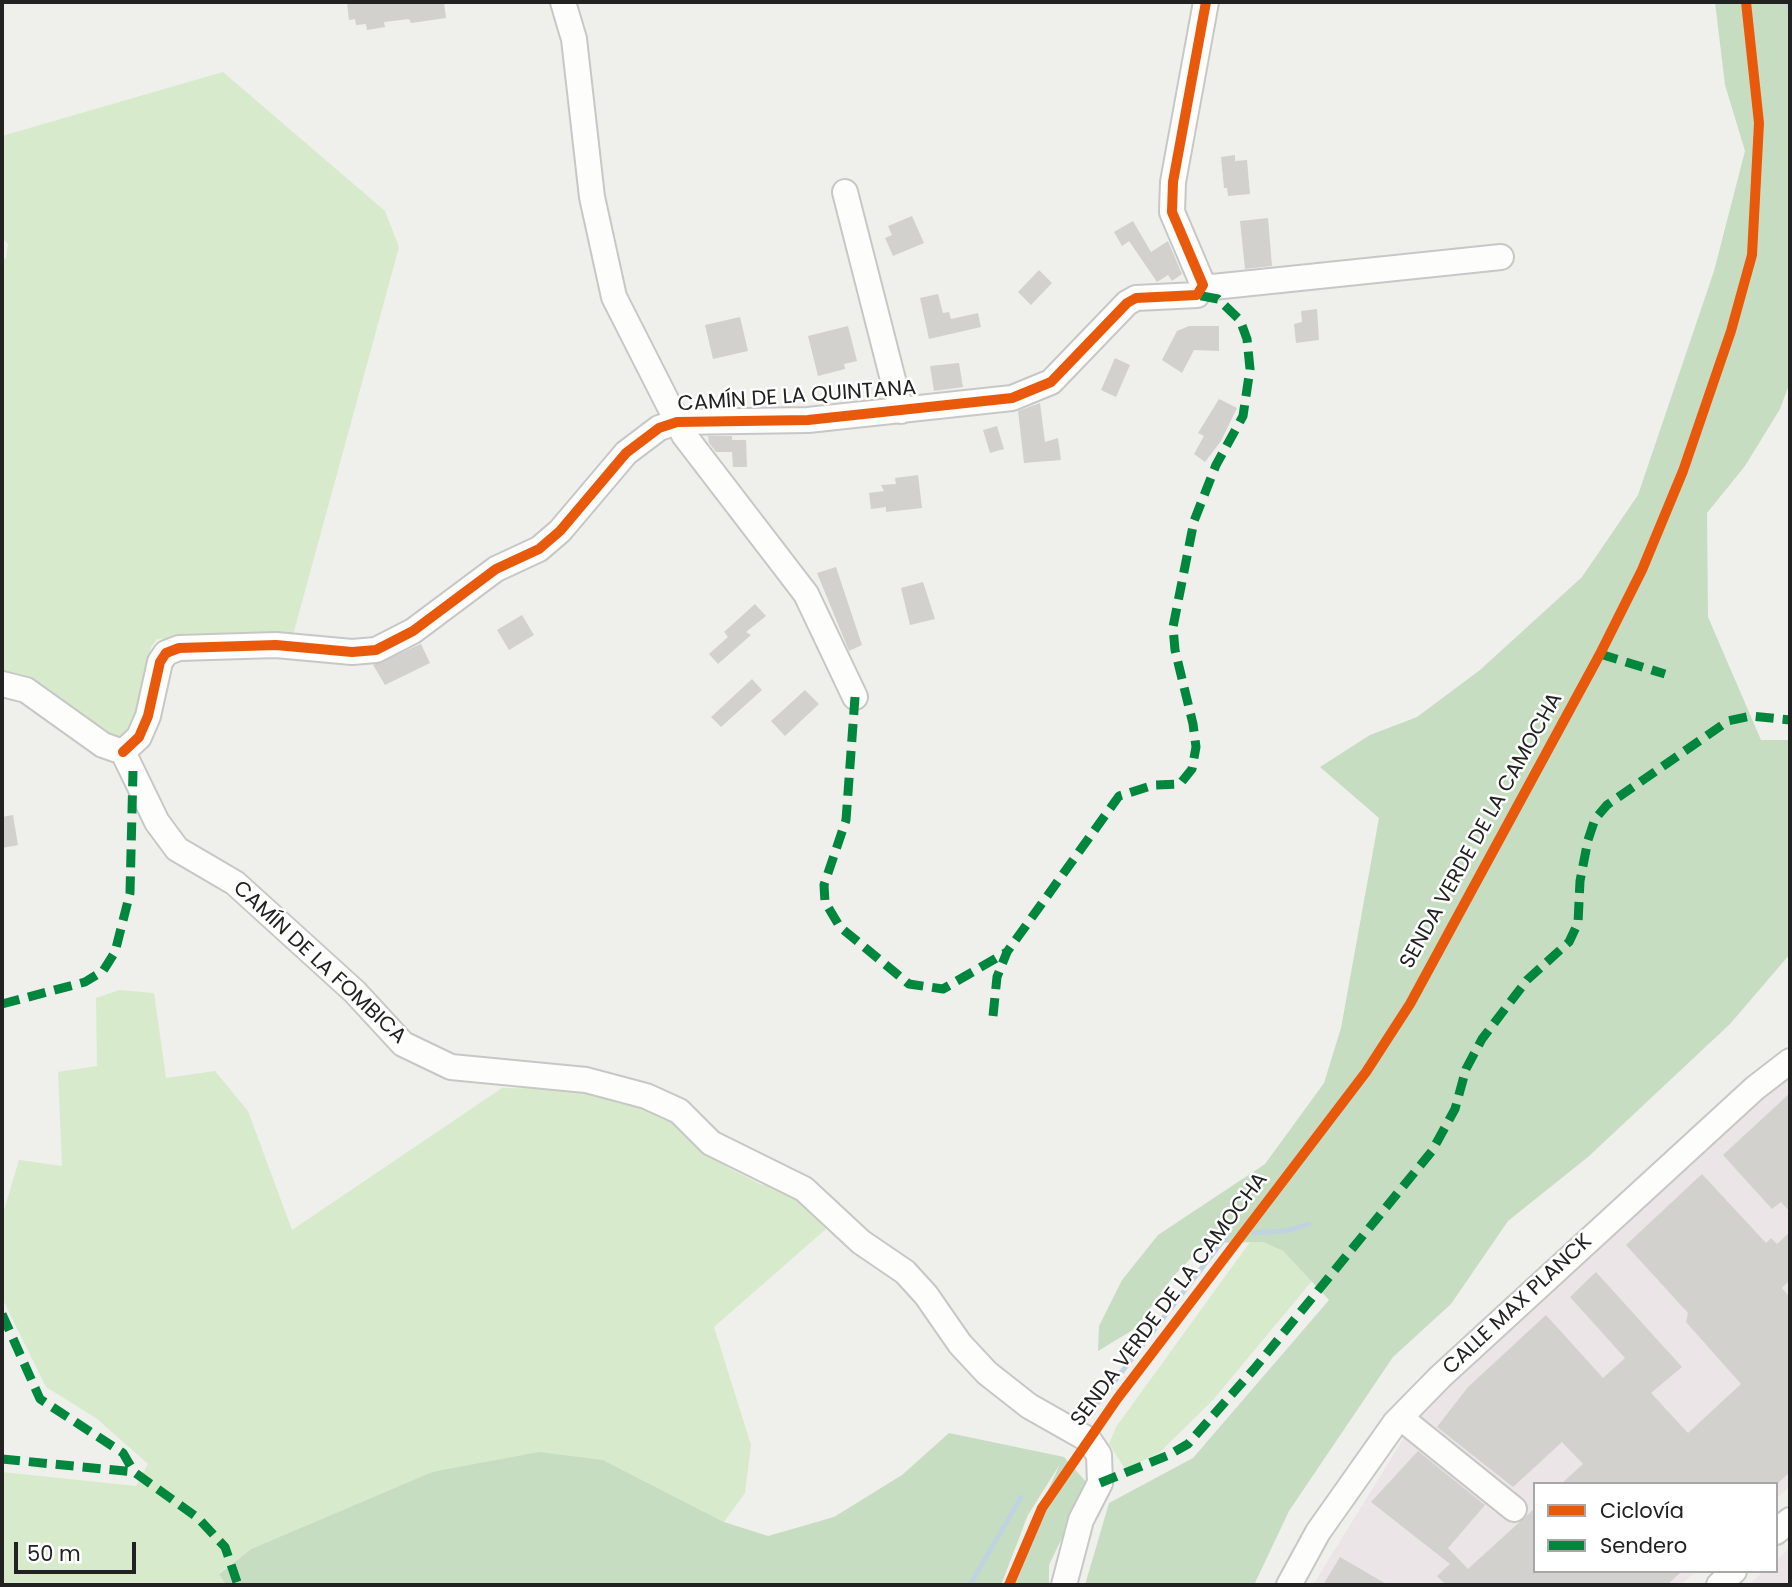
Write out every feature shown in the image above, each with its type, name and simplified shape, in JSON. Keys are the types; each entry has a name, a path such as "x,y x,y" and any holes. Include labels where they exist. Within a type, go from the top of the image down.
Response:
{"street":[{"path":"563,2 574,39 592,197 614,297 677,422 806,594 855,696"},
{"path":"1206,2 1173,182 1172,212 1203,285 1213,287 1501,257"},
{"path":"845,192 901,411"},
{"name":"CAMÍN DE LA QUINTANA","path":"123,752 139,737 144,727 160,662 166,653 179,648 276,645 352,652 376,650 413,631 496,569 540,549 560,531 626,453 659,428 677,422 808,420 1012,398 1030,392 1065,369 1127,303 1136,298 1197,295 1203,285"},
{"path":"2,684 26,690 103,745 123,752"},
{"name":"CAMÍN DE LA FOMBICA","path":"123,752 157,822 177,849 235,883 355,992 403,1044 451,1067 586,1080 617,1086 657,1101 678,1111 711,1143 804,1189 861,1242 905,1272 926,1295 960,1344 987,1373 1029,1405 1089,1440 1099,1455 1100,1483 1081,1520 1064,1585"},
{"name":"CALLE MAX PLANCK","path":"1289,1585 1318,1532 1401,1418 1440,1377 1735,1106 1790,1061"},
{"path":"1401,1418 1514,1509"},
{"path":"1719,1585 1732,1573"}],"shaded area":[{"path":"1790,1073 1790,1486 1778,1497 1778,1482 1533,1482 1533,1573 1694,1573 1681,1585 1313,1585 1411,1426 1456,1379"},
{"path":"1790,1548 1790,1585 1748,1585 1762,1573 1778,1573 1778,1558"}],"green space":[{"path":"1715,2 1790,2 1790,382 1780,409 1745,466 1707,513 1708,617 1761,740 1790,740 1790,954 1730,1024 1588,1157 1508,1221 1451,1304 1393,1357 1289,1511 1254,1585 1085,1585 1109,1503 1193,1458 1329,1300 1283,1251 1263,1242 1205,1243 1172,1278 1136,1328 1098,1351 1099,1326 1122,1280 1158,1235 1265,1164 1324,1083 1341,1028 1379,818 1320,767 1370,735 1417,717 1480,670 1582,577 1638,495 1714,271 1745,151 1725,85"},
{"path":"223,72 385,211 399,247 293,635 157,639 151,647 137,717 120,742 2,677 2,260 6,258 8,244 2,238 2,136"},
{"path":"119,990 154,993 166,1078 215,1071 248,1111 292,1230 502,1088 580,1089 648,1109 689,1132 729,1168 760,1184 791,1191 826,1229 714,1327 751,1445 745,1493 724,1522 603,1460 432,1472 251,1549 219,1573 226,1585 2,1585 2,1472 136,1486 148,1464 96,1418 46,1387 2,1298 2,1217 19,1160 62,1166 58,1072 97,1066 96,998"},
{"path":"1250,1242 1263,1242 1283,1251 1312,1281 1213,1400 1159,1453 1125,1469 1109,1444 1116,1427"},
{"path":"949,1433 1064,1457 1088,1484 1049,1565 1049,1585 1005,1585 1060,1464 1028,1515 1001,1585 226,1585 219,1574 251,1549 432,1472 539,1452 603,1460 724,1522 768,1536 834,1517 902,1475"}],"building":[{"path":"347,2 444,2 446,18 411,23 409,19 384,22 385,27 367,30 366,24 356,25 355,19 349,20"},
{"path":"1235,155 1235,161 1247,160 1250,194 1228,196 1227,188 1224,188 1221,157"},
{"path":"912,216 924,243 893,256 885,238 892,235 888,226"},
{"path":"1268,218 1272,266 1245,269 1240,221"},
{"path":"1133,221 1151,252 1168,241 1182,274 1172,281 1168,275 1157,282 1129,241 1122,246 1114,232"},
{"path":"1039,270 1052,283 1031,305 1018,292"},
{"path":"938,294 943,313 949,312 951,319 978,313 981,327 929,339 920,298"},
{"path":"1317,309 1319,340 1296,343 1294,324 1302,322 1301,311"},
{"path":"740,317 748,351 713,359 705,325"},
{"path":"848,326 857,361 844,364 845,369 818,376 808,336"},
{"path":"1189,326 1219,326 1219,351 1194,350 1182,373 1162,360 1177,331"},
{"path":"1115,358 1130,365 1116,397 1101,390"},
{"path":"959,363 963,387 934,391 930,366"},
{"path":"1219,399 1237,408 1221,441 1205,462 1194,454 1204,436 1198,433"},
{"path":"1040,403 1045,442 1058,438 1061,460 1024,463 1018,411"},
{"path":"997,426 1004,449 990,453 983,430"},
{"path":"708,436 732,436 732,440 746,440 747,467 733,467 732,452 716,452 709,443"},
{"path":"918,475 922,508 886,512 886,507 871,509 869,493 884,491 881,485 896,484 895,478"},
{"path":"836,567 862,645 849,651 817,573"},
{"path":"923,582 935,619 910,625 901,588"},
{"path":"755,604 766,616 746,632 751,635 718,664 709,654 728,637 724,632"},
{"path":"522,615 534,635 509,650 497,630"},
{"path":"421,644 430,663 385,685 373,665"},
{"path":"752,679 762,690 721,727 711,717"},
{"path":"805,690 819,704 785,736 771,721"},
{"path":"13,815 18,845 2,848 2,817"},
{"path":"1790,1093 1790,1212 1781,1202 1772,1209 1723,1155"},
{"path":"1702,1174 1766,1243 1771,1238 1777,1244 1790,1232 1790,1280 1782,1288 1790,1298 1790,1472 1778,1483 1563,1482 1583,1464 1562,1442 1513,1487 1437,1427 1468,1387 1546,1315 1603,1378 1625,1358 1570,1297 1596,1272 1682,1367 1651,1393 1688,1433 1741,1384 1686,1322 1688,1313 1626,1245"},
{"path":"1418,1451 1485,1505 1448,1548 1468,1569 1533,1510 1533,1573 1680,1573 1667,1585 1446,1585 1437,1576 1450,1564 1371,1502"},
{"path":"1340,1557 1388,1585 1323,1585"}],"waterway":[{"path":"1787,2 1790,10"},
{"path":"1254,1233 1285,1231 1309,1224"},
{"path":"1083,1422 1228,1234"},
{"path":"970,1585 1021,1497"}],"marked path":[{"path":"993,1016 997,977 1007,952 1119,796 1154,785 1180,784 1192,769 1196,747 1193,724 1175,650 1173,627 1194,521 1216,465 1243,416 1250,369 1247,339 1240,320 1218,299 1197,295"},
{"path":"1600,654 1665,674"},
{"path":"855,697 846,820 824,885 825,902 840,927 909,984 943,989 1007,952"},
{"path":"1100,1483 1169,1455 1188,1444 1254,1369 1432,1151 1455,1109 1466,1069 1482,1039 1527,980 1569,942 1578,923 1580,881 1588,840 1595,819 1607,805 1728,721 1751,716 1790,720"},
{"path":"2,1004 85,982 103,971 115,952 130,893 133,771"},
{"path":"2,1314 40,1399 123,1453 134,1472"},
{"path":"2,1459 134,1472 198,1518 225,1547 238,1585"}],"cycle path":[{"path":"123,752 139,737 148,716 160,662 166,653 179,648 276,645 352,652 376,650 413,631 496,569 539,549 560,531 626,453 659,428 677,422 808,420 1012,398 1051,382 1127,303 1136,298 1197,295 1203,285 1172,212 1173,182 1206,2"},
{"name":"SENDA VERDE DE LA CAMOCHA","path":"1009,1585 1042,1508 1117,1399 1366,1072 1410,1004 1600,654 1642,570 1683,471 1731,331 1752,255 1759,123 1746,2"}]}
